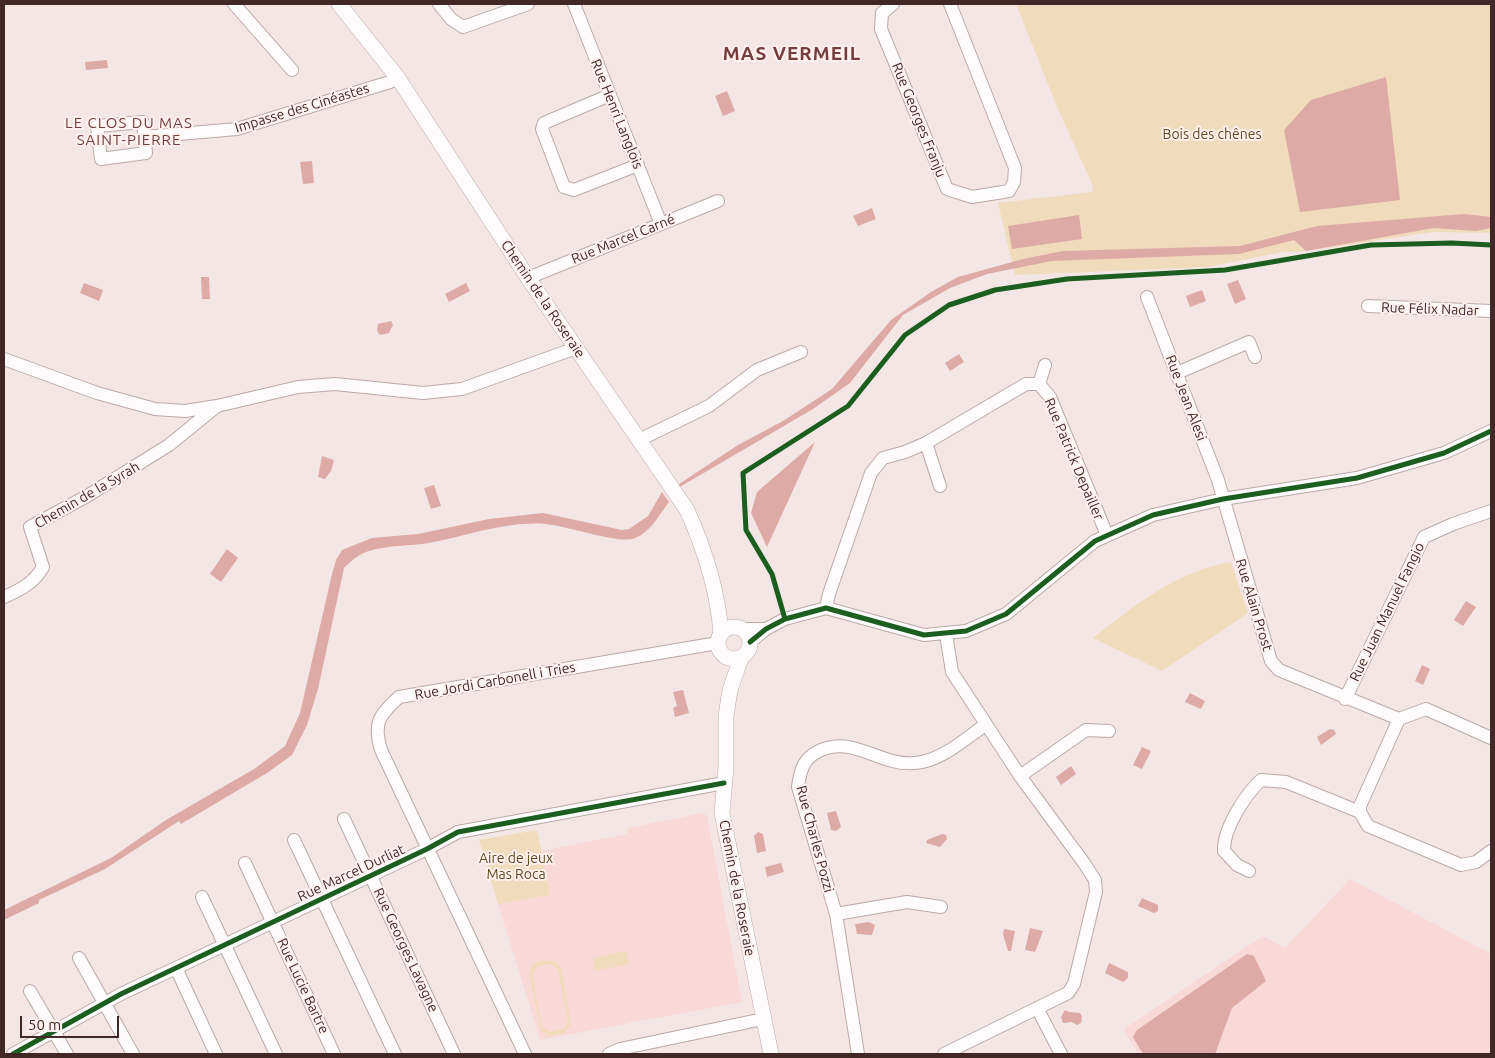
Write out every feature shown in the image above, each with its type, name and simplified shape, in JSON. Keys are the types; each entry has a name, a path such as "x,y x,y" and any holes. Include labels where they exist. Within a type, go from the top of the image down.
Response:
{"street":[{"path":"234,4 292,70"},
{"name":"Chemin de la Roseraie","path":"339,4 398,78 528,278 687,510 704,549 719,609 719,638"},
{"path":"439,4 451,19 463,27 528,4"},
{"name":"Rue Henri Langlois","path":"574,4 661,224"},
{"name":"Rue Georges Franju","path":"893,4 882,13 881,29 947,189 972,197 1009,191 1014,182 1015,168 950,4"},
{"name":"Impasse des Cinéastes","path":"144,137 237,129 398,78"},
{"path":"610,95 544,123 542,129 564,188 574,190 638,165"},
{"name":"Rue Marcel Carné","path":"528,278 718,201"},
{"name":"Rue Jean Alesi","path":"1147,297 1218,480 1223,499"},
{"name":"Rue Félix Nadar","path":"1368,306 1491,311"},
{"path":"1177,374 1250,342 1256,357"},
{"path":"4,358 97,393 155,409 186,411 217,406 298,387 336,384 423,393 462,389 576,348"},
{"path":"639,440 709,406 757,370 801,352"},
{"name":"Rue Patrick Depailler","path":"1039,384 1045,365"},
{"name":"Rue Patrick Depailler","path":"826,608 829,594 871,473 883,458 905,452 926,443 1026,384 1039,384 1050,397 1107,535"},
{"name":"Chemin de la Syrah","path":"4,597 24,589 39,574 43,567 30,527 87,496 162,450 217,406"},
{"path":"719,609 743,633 748,651 733,658 720,651 719,638 728,628 743,633 766,629 785,619 826,608 924,635 966,631 1006,614 1096,541 1153,515 1223,499 1357,478 1444,453 1491,431"},
{"path":"926,443 940,486"},
{"name":"Rue Alain Prost","path":"1223,499 1271,661 1279,670 1399,719"},
{"name":"Rue Juan Manuel Fangio","path":"1345,698 1424,537 1453,524 1491,511"},
{"path":"944,1054 1068,992 1074,984 1096,892 1095,880 1020,776 952,672 946,634"},
{"name":"Rue Jordi Carbonell i Tries","path":"525,1054 381,750 376,732 383,711 399,697 719,638"},
{"name":"Chemin de la Roseraie","path":"733,658 722,813 771,1054"},
{"path":"1491,738 1426,709 1399,719 1360,806 1360,812 1368,826 1461,865 1476,862 1491,850"},
{"name":"Rue Charles Pozzi","path":"858,1054 836,914 798,787 800,772 809,756 836,745 852,746 902,764 918,763 937,757 985,725"},
{"path":"1020,776 1086,730 1109,731"},
{"path":"1249,871 1237,865 1224,851 1223,840 1249,792 1261,780 1286,782 1360,812"},
{"name":"Rue Marcel Durliat","path":"12,1054 104,1003 427,850 458,832 724,784"},
{"name":"Rue Georges Lavagne","path":"344,818 454,1054"},
{"path":"294,840 395,1054"},
{"name":"Rue Lucie Bartre","path":"245,863 334,1054"},
{"path":"202,897 276,1054"},
{"path":"836,914 907,902 941,907"},
{"path":"79,958 133,1054"},
{"path":"176,968 216,1054"},
{"path":"30,992 67,1054"},
{"path":"1037,1008 1061,1054"},
{"path":"609,1054 620,1049 763,1019"}],"shaded area":[{"path":"107,60 108,68 86,70 85,62"},
{"path":"1386,77 1400,200 1300,212 1284,130 1311,100"},
{"path":"727,91 735,111 723,116 715,96"},
{"path":"312,161 314,183 303,184 300,162"},
{"path":"872,208 876,219 858,226 853,216"},
{"path":"1464,214 1491,217 1491,228 1476,231 1434,228 1306,251 1294,240 1239,254 1052,261 987,274 950,288 903,315 850,383 813,409 678,488 676,486 738,445 783,421 832,389 891,320 931,292 958,277 1023,259 1063,251 1240,246 1317,226"},
{"path":"1079,215 1082,239 1012,249 1008,226"},
{"path":"201,277 209,277 210,299 202,299"},
{"path":"1238,280 1246,299 1235,304 1227,284"},
{"path":"84,283 103,290 99,301 80,293"},
{"path":"466,283 470,291 449,302 445,294"},
{"path":"1202,290 1206,301 1190,307 1186,296"},
{"path":"391,321 393,325 389,333 380,335 377,331 378,324"},
{"path":"959,354 964,362 950,371 945,363"},
{"path":"815,442 767,547 751,513 757,492"},
{"path":"322,456 334,460 331,471 325,479 318,477"},
{"path":"434,485 441,506 431,509 424,488"},
{"path":"662,492 669,502 649,529 632,539 603,537 555,525 516,525 429,543 369,551 352,560 344,568 318,689 307,725 292,755 267,773 181,824 179,821 105,869 39,900 39,903 4,920 4,910 111,858 166,820 254,769 285,746 300,713 332,574 336,560 342,550 372,538 418,534 489,519 543,513 622,530 629,529 648,516"},
{"path":"227,549 238,558 221,582 210,574"},
{"path":"1466,601 1476,607 1463,626 1454,620"},
{"path":"1422,665 1430,669 1423,685 1415,681"},
{"path":"683,690 689,713 675,717 673,708 677,706 673,692"},
{"path":"1190,693 1205,701 1201,709 1185,702"},
{"path":"1330,729 1334,730 1336,734 1321,745 1317,737"},
{"path":"1142,747 1151,751 1142,769 1133,765"},
{"path":"1071,766 1076,774 1061,785 1056,777"},
{"path":"836,811 841,827 836,831 831,830 827,813"},
{"path":"703,813 707,816 742,1002 540,1040 498,904 550,895 541,851 627,834 628,828"},
{"path":"758,832 763,834 766,851 757,853 754,836"},
{"path":"942,834 946,835 947,839 940,847 926,843 927,840"},
{"path":"781,863 784,872 767,877 765,867"},
{"path":"1350,879 1491,954 1491,1054 1138,1054 1124,1029 1263,936 1285,948"},
{"path":"1142,898 1158,905 1158,911 1154,913 1138,906"},
{"path":"869,922 875,925 872,935 857,934 855,924"},
{"path":"1030,928 1043,931 1035,952 1025,950"},
{"path":"1004,929 1015,931 1011,951 1008,951 1003,934"},
{"path":"1247,954 1254,956 1266,981 1232,1008 1215,1054 1143,1054 1133,1037 1137,1030"},
{"path":"1109,963 1128,972 1128,978 1123,982 1105,973"},
{"path":"1065,1010 1080,1013 1082,1016 1081,1023 1077,1025 1072,1022 1063,1023 1061,1017"}],"green space":[{"name":"Bois des chênes","path":"1016,4 1491,4 1491,233 1434,232 1306,251 1283,252 1207,267 1015,275 998,203 1092,192 1093,186 1057,107"},
{"path":"1231,562 1248,613 1162,671 1093,638 1125,613 1175,581 1211,566"},
{"name":"Aire de jeux Mas Roca","path":"537,830 550,895 498,904 479,840"},
{"path":"626,951 629,964 595,971 593,958"},
{"path":"539,961 554,961 561,967 571,1024 564,1033 549,1036 541,1031 529,974 531,966","holes":["552,964 558,971 568,1021 565,1028 550,1032 542,1027 532,975 538,966"]}],"cycle path":[{"path":"785,619 772,574 746,530 743,473 848,406 905,335 949,305 995,290 1067,279 1225,270 1371,245 1452,243 1491,245"},
{"path":"750,642 766,629 785,619 826,608 924,635 966,631 1006,614 1095,541 1153,515 1223,499 1357,478 1444,453 1491,431"},
{"path":"13,1054 121,994 427,849 458,832 724,783"}],"district":[{"name":"MAS VERMEIL","path":"792,54"},
{"name":"LE CLOS DU MAS SAINT-PIERRE","path":"129,132"}]}
